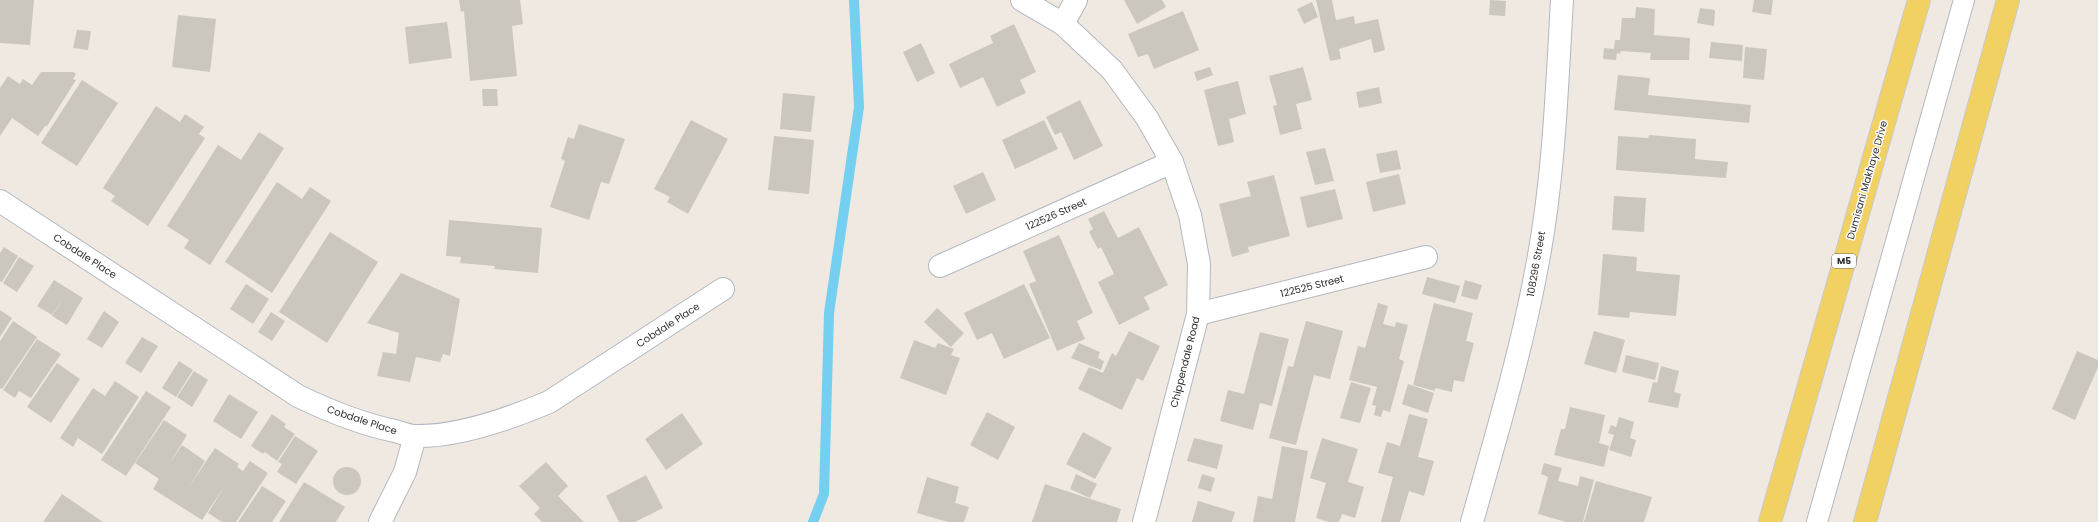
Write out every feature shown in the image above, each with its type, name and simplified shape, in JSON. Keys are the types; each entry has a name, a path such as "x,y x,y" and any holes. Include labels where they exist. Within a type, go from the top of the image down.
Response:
{"main road":[{"name":"Dumisani Makhaye Drive","path":"1770,522 1919,0"},
{"path":"1865,522 2008,0"}],"street":[{"name":"Chippendale Road","path":"1022,0 1063,24 1112,70 1147,118 1172,162 1190,215 1199,264 1198,314 1144,522"},
{"path":"1063,24 1076,0"},
{"name":"108296 Street","path":"1472,522 1514,369 1538,261 1552,158 1562,0"},
{"name":"122526 Street","path":"940,266 1172,162"},
{"name":"Cobdale Place","path":"0,201 298,396 337,414 384,429 416,436 439,434 484,425 523,413 549,402 723,289"},
{"name":"122525 Street","path":"1198,314 1426,257"},
{"path":"380,522 405,472 416,436"}],"lane":[{"path":"1817,522 1964,0"}],"building":[{"path":"0,0 34,0 30,45 0,43"},
{"path":"459,0 520,0 523,24 512,26 517,76 470,81 464,11 461,12"},
{"path":"1124,0 1162,0 1166,7 1137,24"},
{"path":"1316,0 1332,0 1336,20 1354,16 1355,24 1378,19 1385,50 1374,53 1371,39 1339,49 1341,59 1330,61"},
{"path":"1490,0 1506,1 1505,16 1489,15"},
{"path":"1754,0 1773,0 1771,15 1752,12"},
{"path":"1312,2 1318,17 1304,24 1297,9"},
{"path":"1636,7 1655,9 1654,35 1690,38 1689,60 1650,60 1651,53 1621,51 1620,54 1617,53 1616,60 1603,59 1604,48 1614,49 1615,40 1620,40 1622,18 1635,18"},
{"path":"1700,8 1715,10 1714,26 1697,23"},
{"path":"1183,11 1199,50 1154,69 1148,54 1138,57 1128,34"},
{"path":"178,15 216,19 210,72 172,67"},
{"path":"447,22 452,58 409,64 405,27"},
{"path":"1014,24 1036,72 1020,80 1026,93 997,107 983,77 960,88 949,64 993,43 990,36"},
{"path":"77,30 91,31 88,50 73,48"},
{"path":"1711,42 1743,45 1742,61 1709,58"},
{"path":"921,43 935,73 917,82 903,52"},
{"path":"1745,47 1767,49 1764,80 1743,78"},
{"path":"1210,67 1213,75 1197,81 1194,72"},
{"path":"1303,67 1312,100 1296,104 1302,129 1280,135 1273,106 1277,105 1269,76"},
{"path":"41,72 73,72 76,74 73,79 76,80 47,126 45,126 38,136 12,118 0,136 0,88 8,76 20,84 23,79 32,85"},
{"path":"1618,75 1650,78 1648,95 1751,105 1749,123 1614,110"},
{"path":"82,80 118,103 77,166 41,143"},
{"path":"1238,81 1246,114 1229,119 1234,142 1218,146 1204,90"},
{"path":"1379,87 1382,103 1359,108 1356,92"},
{"path":"482,89 497,89 498,106 483,106"},
{"path":"783,93 815,96 811,132 780,129"},
{"path":"1080,100 1103,146 1074,160 1061,132 1055,135 1046,117"},
{"path":"156,106 180,122 185,114 204,127 199,134 205,138 148,226 111,201 115,196 103,188"},
{"path":"691,120 728,139 688,214 667,202 670,197 654,189"},
{"path":"1044,120 1058,149 1015,169 1002,140"},
{"path":"579,124 625,139 609,184 601,182 589,220 550,207 565,161 561,159 568,137 574,139"},
{"path":"259,132 284,148 210,265 184,248 189,240 167,226 218,145 241,160"},
{"path":"1649,135 1696,139 1695,159 1728,162 1726,178 1616,170 1618,136 1648,138"},
{"path":"774,136 814,140 809,194 768,190"},
{"path":"1325,148 1334,181 1315,185 1306,152"},
{"path":"1397,150 1401,169 1380,173 1376,154"},
{"path":"983,172 996,200 966,214 953,186"},
{"path":"1399,174 1406,204 1373,212 1366,182"},
{"path":"1274,175 1290,236 1248,247 1249,252 1232,257 1219,204 1251,196 1247,182"},
{"path":"277,182 302,199 310,187 331,201 272,293 225,262"},
{"path":"1335,189 1343,219 1307,228 1300,197"},
{"path":"1614,196 1646,198 1644,232 1612,230"},
{"path":"1104,211 1118,238 1139,227 1168,285 1144,297 1150,309 1119,325 1098,282 1114,274 1101,247 1098,249 1089,232 1093,229 1088,219"},
{"path":"449,220 542,228 538,273 494,269 495,266 460,263 461,257 446,256"},
{"path":"330,232 378,262 327,343 279,312"},
{"path":"1059,235 1093,313 1077,321 1085,339 1057,351 1029,284 1036,281 1023,251"},
{"path":"4,247 18,256 2,282 0,281 0,253"},
{"path":"1603,254 1637,257 1636,271 1680,275 1676,316 1630,312 1629,318 1598,315"},
{"path":"19,257 34,266 17,292 3,283"},
{"path":"401,273 460,299 450,356 443,354 440,362 416,357 410,382 377,376 383,352 396,354 399,333 367,323"},
{"path":"1427,277 1460,286 1455,303 1422,294"},
{"path":"54,280 83,298 67,325 52,316 63,299 52,315 37,306"},
{"path":"1465,280 1482,285 1477,300 1461,296"},
{"path":"246,284 269,299 253,324 230,309"},
{"path":"1024,284 1050,338 1004,359 992,333 977,340 964,313"},
{"path":"1378,303 1388,306 1383,324 1395,327 1396,322 1408,325 1399,359 1404,361 1390,412 1383,410 1381,417 1374,415 1376,406 1372,405 1377,387 1349,380 1358,346 1365,348"},
{"path":"1434,303 1473,313 1466,341 1474,343 1464,382 1454,380 1452,392 1435,388 1435,391 1413,385"},
{"path":"937,308 964,333 951,347 924,322"},
{"path":"0,310 12,318 0,337"},
{"path":"104,311 119,322 102,348 87,339"},
{"path":"271,312 285,321 272,341 258,332"},
{"path":"13,321 37,337 2,389 0,388 0,341"},
{"path":"1306,321 1343,331 1330,379 1314,375 1296,445 1269,438 1288,366 1293,367"},
{"path":"1129,331 1160,346 1143,381 1137,378 1122,410 1078,389 1089,367 1103,373 1112,353 1116,356"},
{"path":"1594,331 1625,340 1616,373 1584,364"},
{"path":"1260,332 1289,339 1272,406 1260,403 1253,430 1220,421 1228,390 1244,394"},
{"path":"142,337 158,346 141,373 125,363"},
{"path":"37,339 61,354 31,398 19,391 15,398 3,390"},
{"path":"914,340 935,348 938,343 954,349 951,355 960,358 946,395 900,378"},
{"path":"1079,343 1100,352 1098,358 1104,361 1101,370 1071,358"},
{"path":"2077,351 2098,360 2098,367 2075,420 2052,409"},
{"path":"1626,355 1659,363 1655,380 1622,372"},
{"path":"179,361 193,370 176,397 162,388"},
{"path":"57,363 80,379 51,423 27,407"},
{"path":"1661,366 1679,371 1674,392 1681,394 1678,408 1648,402 1653,382 1657,383"},
{"path":"194,371 208,380 192,407 177,397"},
{"path":"115,381 139,397 102,454 78,438 73,447 60,438 93,388 105,396"},
{"path":"1351,382 1371,388 1360,423 1340,418"},
{"path":"1408,384 1434,393 1428,413 1402,404"},
{"path":"146,391 171,407 126,476 101,460"},
{"path":"229,394 258,412 241,439 213,421"},
{"path":"1570,407 1605,415 1599,443 1609,446 1604,467 1554,455 1561,429 1565,429"},
{"path":"987,412 1015,427 998,460 970,445"},
{"path":"682,413 703,444 666,470 645,439"},
{"path":"272,414 286,424 284,427 295,434 277,461 265,452 263,454 251,446"},
{"path":"1409,414 1428,419 1418,457 1434,461 1424,496 1409,491 1400,522 1381,522 1393,477 1378,473 1387,442 1400,446"},
{"path":"1619,417 1634,422 1630,438 1636,440 1631,457 1609,450 1614,435 1608,433 1611,425 1616,427"},
{"path":"164,420 187,435 169,464 182,445 205,461 189,487 215,448 239,464 237,467 243,471 250,461 268,473 236,522 222,522 208,513 226,484 202,520 153,489 159,479 135,463"},
{"path":"1083,432 1112,448 1095,479 1066,464"},
{"path":"295,436 318,451 296,484 277,472 282,464 278,462"},
{"path":"1194,438 1223,445 1217,469 1187,461"},
{"path":"1322,438 1358,449 1348,482 1364,487 1355,518 1342,514 1339,522 1329,522 1316,518 1326,483 1310,478"},
{"path":"1282,446 1308,451 1295,522 1253,522 1258,496 1272,499"},
{"path":"546,462 568,486 558,496 584,522 542,522 534,514 540,508 519,486"},
{"path":"1544,463 1562,468 1558,481 1578,486 1580,476 1594,480 1583,522 1566,522 1538,514 1548,477 1541,474"},
{"path":"347,467 353,468 357,471 360,475 360,487 357,491 353,494 347,495 341,494 337,491 334,487 333,481 334,475 337,471 341,468"},
{"path":"1076,474 1097,484 1090,498 1070,489"},
{"path":"1202,474 1215,478 1211,492 1198,488"},
{"path":"646,475 663,508 635,522 619,522 606,496"},
{"path":"927,477 959,487 955,503 969,507 964,522 948,522 917,513"},
{"path":"1596,481 1652,497 1644,522 1584,522"},
{"path":"304,482 345,507 336,522 279,522"},
{"path":"1045,484 1121,509 1117,522 1032,522"},
{"path":"262,486 286,501 272,522 238,522"},
{"path":"62,494 103,522 43,522"},
{"path":"1198,501 1235,512 1232,522 1192,522"}],"waterway":[{"path":"813,522 824,494 829,313 859,107 854,0"}]}
